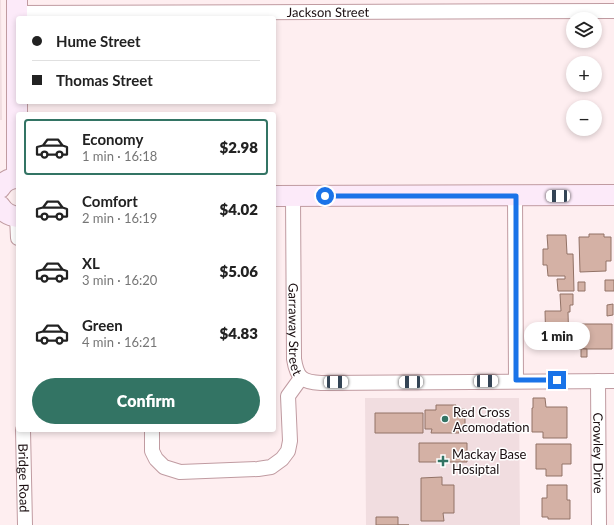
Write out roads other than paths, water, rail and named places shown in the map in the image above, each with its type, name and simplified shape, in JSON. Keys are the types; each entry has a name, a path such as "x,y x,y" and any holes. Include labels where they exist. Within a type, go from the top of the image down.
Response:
{"street":[{"name":"Jackson Street","path":"17,6 614,12"},
{"path":"17,6 17,16"},
{"path":"0,188 6,181 16,178"},
{"path":"283,196 614,195"},
{"name":"Garraway Street","path":"152,432 152,451 156,459 164,468 180,472 258,469 271,467 282,460 288,451 290,434 288,396 301,378 297,374 294,359 283,196"},
{"path":"516,196 516,380"},
{"path":"0,206 6,213 16,216"},
{"path":"301,378 306,381 316,383 516,380 614,381"},
{"name":"Crowley Drive","path":"598,381 599,525"},
{"name":"Bridge Road","path":"23,432 25,525"}],"place":[{"name":"Red Cross Acomodation","path":"445,419"},
{"name":"Mackay Base Hosiptal","path":"443,461"}]}
